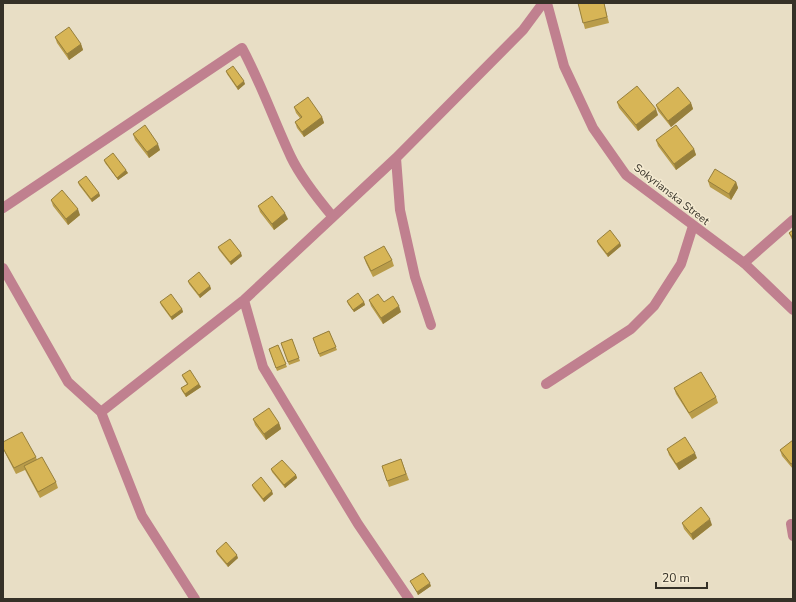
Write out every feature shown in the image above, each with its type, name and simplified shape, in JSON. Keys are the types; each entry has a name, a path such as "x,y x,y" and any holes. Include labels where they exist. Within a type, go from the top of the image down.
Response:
{"street":[{"path":"101,412 244,300 396,158 523,30 543,3"},
{"name":"Sokyrianska Street","path":"547,3 564,66 593,128 626,175 744,263 793,310"},
{"path":"3,208 242,48 256,73 291,158 317,198 333,217"},
{"path":"396,158 400,210 415,277 431,325"},
{"path":"744,263 793,220"},
{"path":"546,384 631,329 654,306 681,264 693,226"},
{"path":"3,268 68,382 101,412 142,516 195,599"},
{"path":"244,300 263,367 358,524 409,599"},
{"path":"791,524 793,536"}],"building":[{"path":"578,3 604,3 607,17 583,23"},
{"path":"69,27 81,44 67,54 55,37"},
{"path":"233,66 244,81 237,87 226,71"},
{"path":"637,86 656,109 636,125 617,102"},
{"path":"678,87 691,103 668,121 656,105"},
{"path":"308,97 322,117 302,132 295,122 302,117 294,107"},
{"path":"145,125 158,144 147,152 133,134"},
{"path":"676,125 694,149 674,164 656,140"},
{"path":"113,153 126,170 117,178 104,160"},
{"path":"715,169 736,182 729,194 708,181"},
{"path":"86,176 99,193 91,199 78,182"},
{"path":"62,190 78,209 66,219 51,200"},
{"path":"272,196 285,213 272,224 258,206"},
{"path":"610,230 620,243 607,254 597,241"},
{"path":"793,230 793,238 789,233"},
{"path":"230,239 241,253 230,262 218,247"},
{"path":"384,246 392,260 371,271 364,257"},
{"path":"199,272 210,286 199,295 188,281"},
{"path":"358,293 364,302 353,310 347,301"},
{"path":"171,294 182,309 171,317 160,302"},
{"path":"378,294 384,302 393,296 399,306 381,318 369,300"},
{"path":"329,331 336,347 319,354 313,338"},
{"path":"292,339 299,358 288,362 281,343"},
{"path":"278,345 286,364 276,368 269,349"},
{"path":"190,370 199,384 185,394 181,388 188,384 182,375"},
{"path":"701,372 716,397 689,413 674,388"},
{"path":"269,408 279,423 264,434 253,419"},
{"path":"22,432 36,457 14,468 3,448 3,442"},
{"path":"685,437 695,453 676,464 667,449"},
{"path":"793,440 793,463 791,464 780,450"},
{"path":"42,457 56,482 38,492 24,466"},
{"path":"401,459 406,474 387,481 382,466"},
{"path":"282,460 296,475 284,485 271,469"},
{"path":"261,477 272,491 263,499 252,485"},
{"path":"701,507 710,519 691,534 682,523"},
{"path":"226,542 237,555 227,564 216,551"},
{"path":"423,573 430,583 417,592 410,581"}]}
